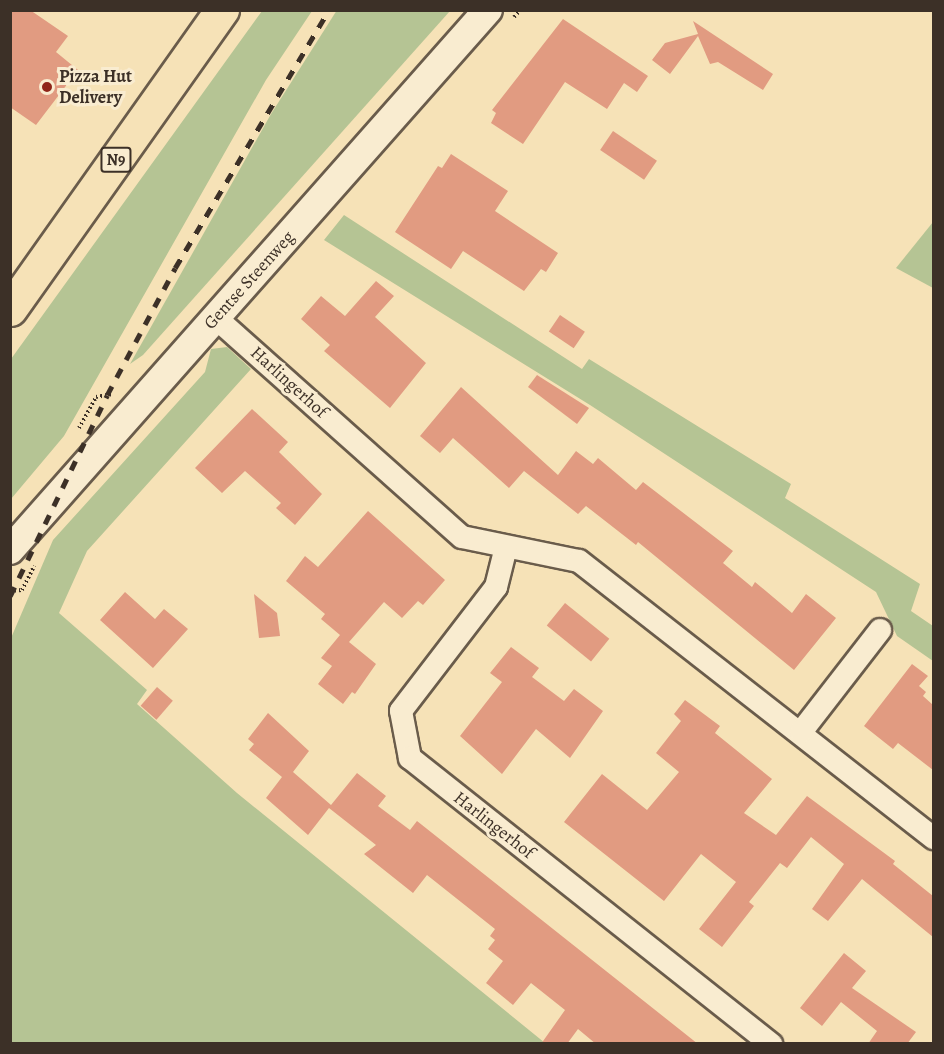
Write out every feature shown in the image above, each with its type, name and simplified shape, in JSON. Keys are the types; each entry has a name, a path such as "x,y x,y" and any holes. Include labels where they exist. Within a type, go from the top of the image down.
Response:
{"main road":[{"name":"N9","path":"10,309 222,10"}],"street":[{"name":"Gentse Steenweg","path":"10,550 488,10"},
{"name":"Harlingerhof","path":"216,318 462,537 579,561 801,732 933,838"},
{"name":"Harlingerhof","path":"506,547 496,587 401,711 410,758 771,1044"},
{"path":"801,732 880,630"}],"green space":[{"path":"337,10 450,11 143,355 130,364 271,114"},
{"path":"262,11 312,11 266,80 64,436 11,499 11,359"},
{"path":"344,215 582,369 589,359 791,484 785,498 920,584 911,611 933,626 933,661 897,636 876,592 590,405 324,240"},
{"path":"933,222 933,288 896,268"},
{"path":"227,347 251,369 87,551 59,613 147,690 137,704 237,793 545,1043 11,1044 11,638 53,540 205,372 211,349"}],"building":[{"path":"10,10 30,10 68,36 56,52 78,70 36,125 10,107"},
{"path":"563,19 648,76 637,92 624,83 607,109 565,82 523,144 491,123 496,113 492,110"},
{"path":"693,21 773,74 763,90 718,62 710,64 698,36 670,74 652,60 665,43 698,34"},
{"path":"613,131 657,161 644,180 600,150"},
{"path":"451,154 508,191 495,211 558,253 546,272 541,269 524,291 463,251 451,269 395,232 438,166 442,168"},
{"path":"376,281 394,296 375,317 426,363 390,408 324,351 330,345 301,319 321,296 345,316"},
{"path":"560,315 585,332 574,348 549,332"},
{"path":"537,375 589,408 577,424 528,387"},
{"path":"461,387 558,475 576,451 593,464 598,458 636,490 643,482 733,551 723,563 752,587 755,582 792,613 806,594 836,618 794,670 638,542 636,545 586,506 578,514 524,471 509,488 453,438 440,453 420,436"},
{"path":"252,409 288,442 279,452 322,494 295,525 276,508 281,503 245,471 222,493 195,468"},
{"path":"368,511 445,580 423,605 418,601 402,618 384,602 349,642 376,664 355,694 352,692 343,704 318,684 332,666 321,658 340,635 321,619 325,614 286,581 305,556 318,567"},
{"path":"125,592 155,619 164,609 188,629 153,668 100,620"},
{"path":"254,594 277,613 280,636 259,638"},
{"path":"565,603 609,639 591,661 547,626"},
{"path":"511,647 539,668 532,677 564,701 574,689 603,711 570,758 536,729 502,774 460,736 502,682 490,673"},
{"path":"912,664 928,676 919,686 926,692 923,696 933,705 933,770 898,743 893,749 864,726"},
{"path":"157,687 173,701 156,720 141,706"},
{"path":"685,700 720,726 715,733 772,779 744,813 776,835 807,796 895,861 893,864 933,896 933,937 862,879 828,921 812,909 844,864 811,837 787,868 780,863 749,902 754,906 722,947 699,929 736,882 701,854 664,901 564,822 602,774 647,810 679,772 656,753 681,721 674,714"},
{"path":"268,713 309,751 293,772 331,805 357,773 386,796 378,806 410,830 417,821 698,1044 596,1044 578,1029 567,1044 541,1044 565,1010 531,983 513,1005 486,983 503,961 488,949 495,940 490,936 495,929 427,875 413,893 364,854 376,845 329,808 308,835 266,798 282,777 249,750 254,744 248,739"},
{"path":"844,953 866,971 852,988 916,1032 907,1044 868,1044 877,1031 841,1002 822,1026 800,1008"}],"railway":[{"path":"10,596 107,395 175,268 329,10"}],"place":[{"name":"Pizza Hut Delivery","path":"47,87"}]}
